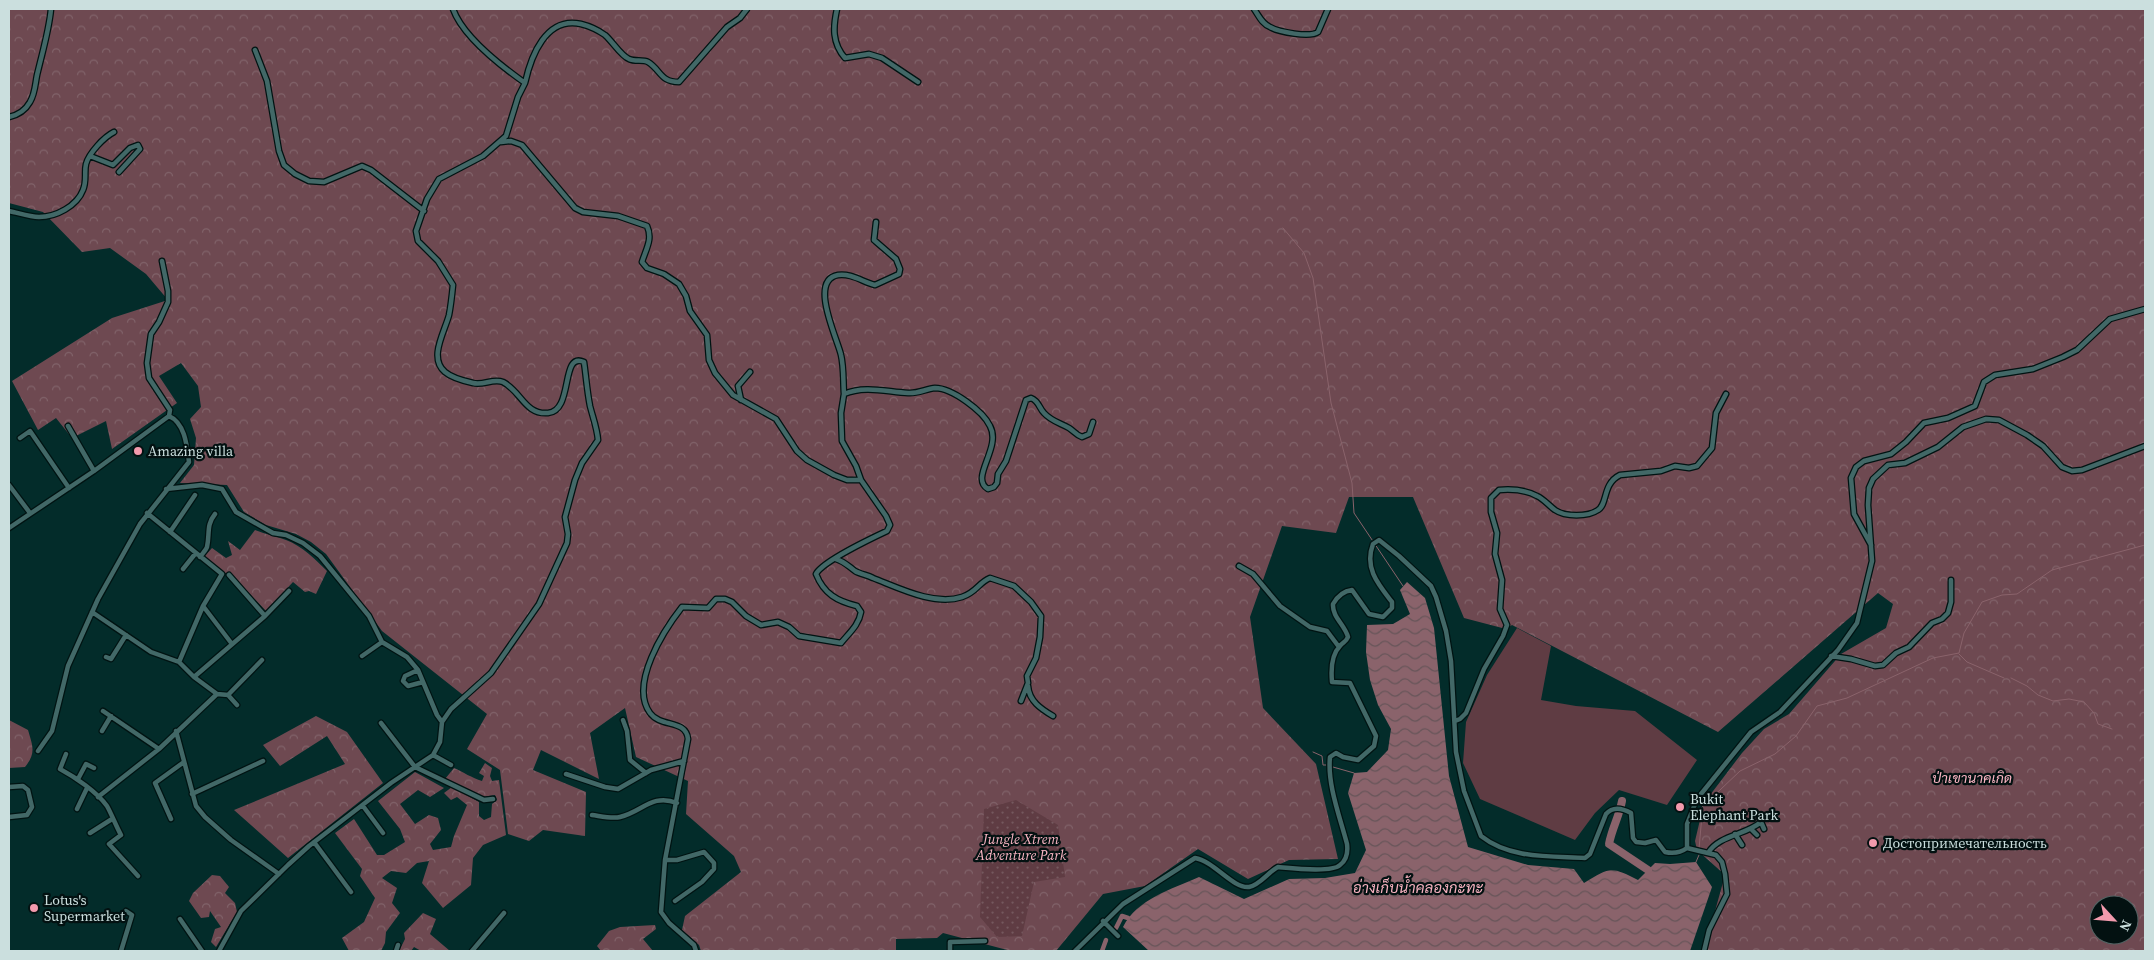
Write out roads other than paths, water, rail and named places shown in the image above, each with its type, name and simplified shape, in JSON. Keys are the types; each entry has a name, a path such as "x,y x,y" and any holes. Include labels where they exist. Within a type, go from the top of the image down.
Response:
{"street":[{"path":"9,117 18,116 30,103 34,93 37,72 49,31 51,9"},
{"path":"453,9 466,30 487,53 524,83"},
{"path":"219,951 241,911 279,874 314,842 433,755 440,742 442,722 451,709 491,673 539,604 567,542 568,534 565,517 582,463 598,440 586,386 584,362 575,361 571,366 564,398 557,409 550,413 534,412 506,384 500,381 476,384 444,372 437,357 449,315 453,285 438,260 418,241 416,232 427,199 439,179 483,156 506,136 530,60 547,34 559,24 574,23 589,26 604,34 628,59 648,62 661,76 670,82 679,82 727,27 740,18 747,9"},
{"path":"837,9 834,22 835,41 845,58 869,54 882,58 918,82"},
{"path":"1254,9 1262,22 1271,28 1309,35 1318,32 1328,9"},
{"path":"255,50 267,81 279,151 284,165 294,174 309,181 324,182 362,166 371,170 424,211"},
{"path":"9,212 40,217 70,207 79,200 84,189 86,164 90,156 107,136 114,132"},
{"path":"501,142 511,141 522,145 576,208 583,212 618,216 647,226 650,232 649,244 642,262 647,268 664,274 680,284 690,311 707,335 709,360 715,373 732,395 776,419 794,447 808,460 841,477 861,480"},
{"path":"90,156 113,165 130,148 138,145 140,149 119,172"},
{"path":"696,951 694,945 669,924 661,912 665,860 677,803 688,732 685,728 661,722 650,714 644,698 648,663 682,607 708,608 716,599 725,599 732,602 746,616 761,625 778,622 799,636 841,643 860,620 861,612 857,606 834,598 820,585 816,574 818,570 836,559 887,531 890,525 886,516 861,480 856,466 842,441 843,367 841,353 825,306 826,287 833,277 847,275 875,285 899,274 900,269 896,259 874,240 876,222"},
{"path":"9,528 94,471 169,416 170,410 149,378 147,363 151,334 168,302 168,291 162,261"},
{"path":"1871,545 1854,514 1851,478 1856,467 1864,461 1891,454 1906,442 1924,423 1948,418 1975,406 1984,382 1996,375 2033,369 2063,357 2077,350 2110,319 2145,309"},
{"path":"741,400 738,386 750,372"},
{"path":"844,394 851,391 881,389 911,393 933,388 944,389 958,396 987,420 994,431 992,448 981,480 988,489 998,483 998,474 1006,461 1026,400 1031,398 1036,400 1043,412 1052,420 1070,429 1075,435 1082,437 1089,434 1093,422"},
{"path":"1455,721 1466,713 1484,669 1507,626 1500,609 1502,580 1495,554 1497,535 1491,512 1491,498 1499,490 1523,490 1538,496 1561,513 1572,515 1595,512 1601,507 1607,488 1614,478 1620,475 1661,471 1675,466 1688,468 1697,466 1712,448 1716,413 1726,394"},
{"path":"38,751 52,730 68,666 102,590 147,513 189,462 187,443 177,422 169,416"},
{"path":"1687,848 1687,824 1697,800 1751,732 1780,712 1849,636 1857,623 1872,561 1868,512 1869,488 1873,479 1888,465 1905,462 1933,449 1963,427 1986,419 1999,420 2027,434 2043,446 2062,467 2072,471 2082,470 2145,446"},
{"path":"68,426 94,471"},
{"path":"20,438 30,431 69,488"},
{"path":"9,485 30,513"},
{"path":"166,489 202,485 222,489 236,512 267,531 303,543 320,556 344,588 369,616 382,642 407,657 418,670 437,715 442,722"},
{"path":"170,532 195,494"},
{"path":"147,513 222,574 203,606 179,662"},
{"path":"183,569 207,548 207,530 215,514"},
{"path":"1075,951 1103,921 1123,904 1195,858 1204,860 1237,884 1249,887 1256,884 1270,871 1278,867 1326,869 1340,866 1348,853 1330,775 1330,757 1336,753 1343,757 1358,760 1374,746 1376,736 1350,683 1332,682 1331,671 1339,646 1348,637 1333,610 1333,604 1347,590 1352,590 1369,614 1379,617 1386,614 1392,608 1392,602 1375,580 1369,556 1373,544 1379,540 1431,586 1436,597 1448,643 1456,752 1464,790 1481,836 1488,841 1527,854 1585,858 1590,854 1606,814 1610,809 1617,808 1632,812 1633,838 1636,842 1645,843 1656,840 1665,852 1672,854 1680,853 1687,848 1716,855 1722,862 1727,894 1709,930 1704,951"},
{"path":"836,559 847,563 855,571 898,589 936,598 951,600 962,597 976,590 983,581 990,578 1014,586 1041,616 1036,658 1027,676 1029,694 1033,701 1053,716"},
{"path":"1240,566 1253,574 1280,606 1310,627 1327,632 1339,646"},
{"path":"229,575 265,616"},
{"path":"1831,656 1851,659 1875,666 1884,665 1896,653 1909,647 1932,623 1948,614 1951,602 1951,580"},
{"path":"194,677 265,616 289,591"},
{"path":"203,606 232,644"},
{"path":"92,612 151,652 179,662 194,677 217,694 228,695 237,705"},
{"path":"106,657 111,659 126,635"},
{"path":"362,656 382,642"},
{"path":"228,695 262,660"},
{"path":"418,670 405,676 403,681 408,686 423,682"},
{"path":"1021,701 1028,683"},
{"path":"98,797 159,749 217,694"},
{"path":"103,711 159,749"},
{"path":"102,732 111,716"},
{"path":"623,720 627,731 630,760 646,772"},
{"path":"381,723 415,767 484,800 494,799"},
{"path":"176,731 196,806 205,817 231,840 279,874"},
{"path":"66,754 60,769 78,779 80,784 88,788 106,806 121,835 109,844 138,876"},
{"path":"433,755 451,765"},
{"path":"192,794 262,761"},
{"path":"566,774 605,787 618,789 646,772 684,761"},
{"path":"171,819 154,783 184,762"},
{"path":"78,779 86,764 94,768"},
{"path":"9,787 22,786 28,790 32,808 27,815 9,817"},
{"path":"76,809 88,788"},
{"path":"592,815 619,818 653,802 667,799 677,803"},
{"path":"363,806 384,833"},
{"path":"90,833 112,819"},
{"path":"1708,853 1718,843 1761,822 1764,829"},
{"path":"1750,829 1757,836"},
{"path":"1735,834 1742,845"},
{"path":"314,842 351,892"},
{"path":"665,860 677,860 704,852 714,863 714,869 702,882 676,901"},
{"path":"121,951 132,915 126,911"},
{"path":"472,951 504,913"},
{"path":"180,919 202,951"},
{"path":"1103,921 1118,936"},
{"path":"950,951 950,942 985,941"},
{"path":"396,951 398,945"}],"water":[{"name":"อ่างเก็บน้ำคลองกะทะ","path":"1407,582 1425,598 1434,628 1449,776 1468,847 1528,865 1574,869 1584,883 1605,871 1622,872 1638,880 1655,863 1696,862 1712,887 1690,951 1149,951 1123,927 1129,917 1146,902 1199,877 1244,899 1289,879 1325,878 1355,873 1366,850 1348,793 1354,773 1367,772 1388,750 1391,729 1378,705 1370,680 1366,652 1367,625 1393,624 1410,614 1400,590"}],"waterway":[{"path":"1283,228 1304,253 1313,278 1331,403 1352,483 1354,513 1403,586"},
{"path":"1701,811 1701,808 1740,771 1775,754 1796,736 1817,706 1847,698 1933,658 1959,653 1964,633 1982,602 2002,595 2017,594 2052,570 2145,545"},
{"path":"1959,654 1967,662 2004,678"},
{"path":"2011,678 2027,686 2038,695 2053,701 2069,699 2084,702 2094,713 2098,724 2112,729"},
{"path":"1313,752 1322,756 1323,765 1326,765"},
{"path":"1333,767 1354,773"},
{"path":"1622,801 1609,844 1648,870"},
{"path":"1699,849 1702,815"},
{"path":"1696,862 1699,855"},
{"path":"1116,928 1122,916 1128,918"},
{"path":"1102,951 1106,940"}],"place":[{"name":"Amazing villa","path":"138,451"},
{"name":"Bukit Elephant Park","path":"1680,807"},
{"name":"Достопримечательность","path":"1873,843"},
{"name":"Lotus's Supermarket","path":"34,908"}],"park label":[{"name":"ป่าเขานาคเกิด","path":"1972,778"},
{"name":"Jungle Xtrem Adventure Park","path":"1021,848"}]}
